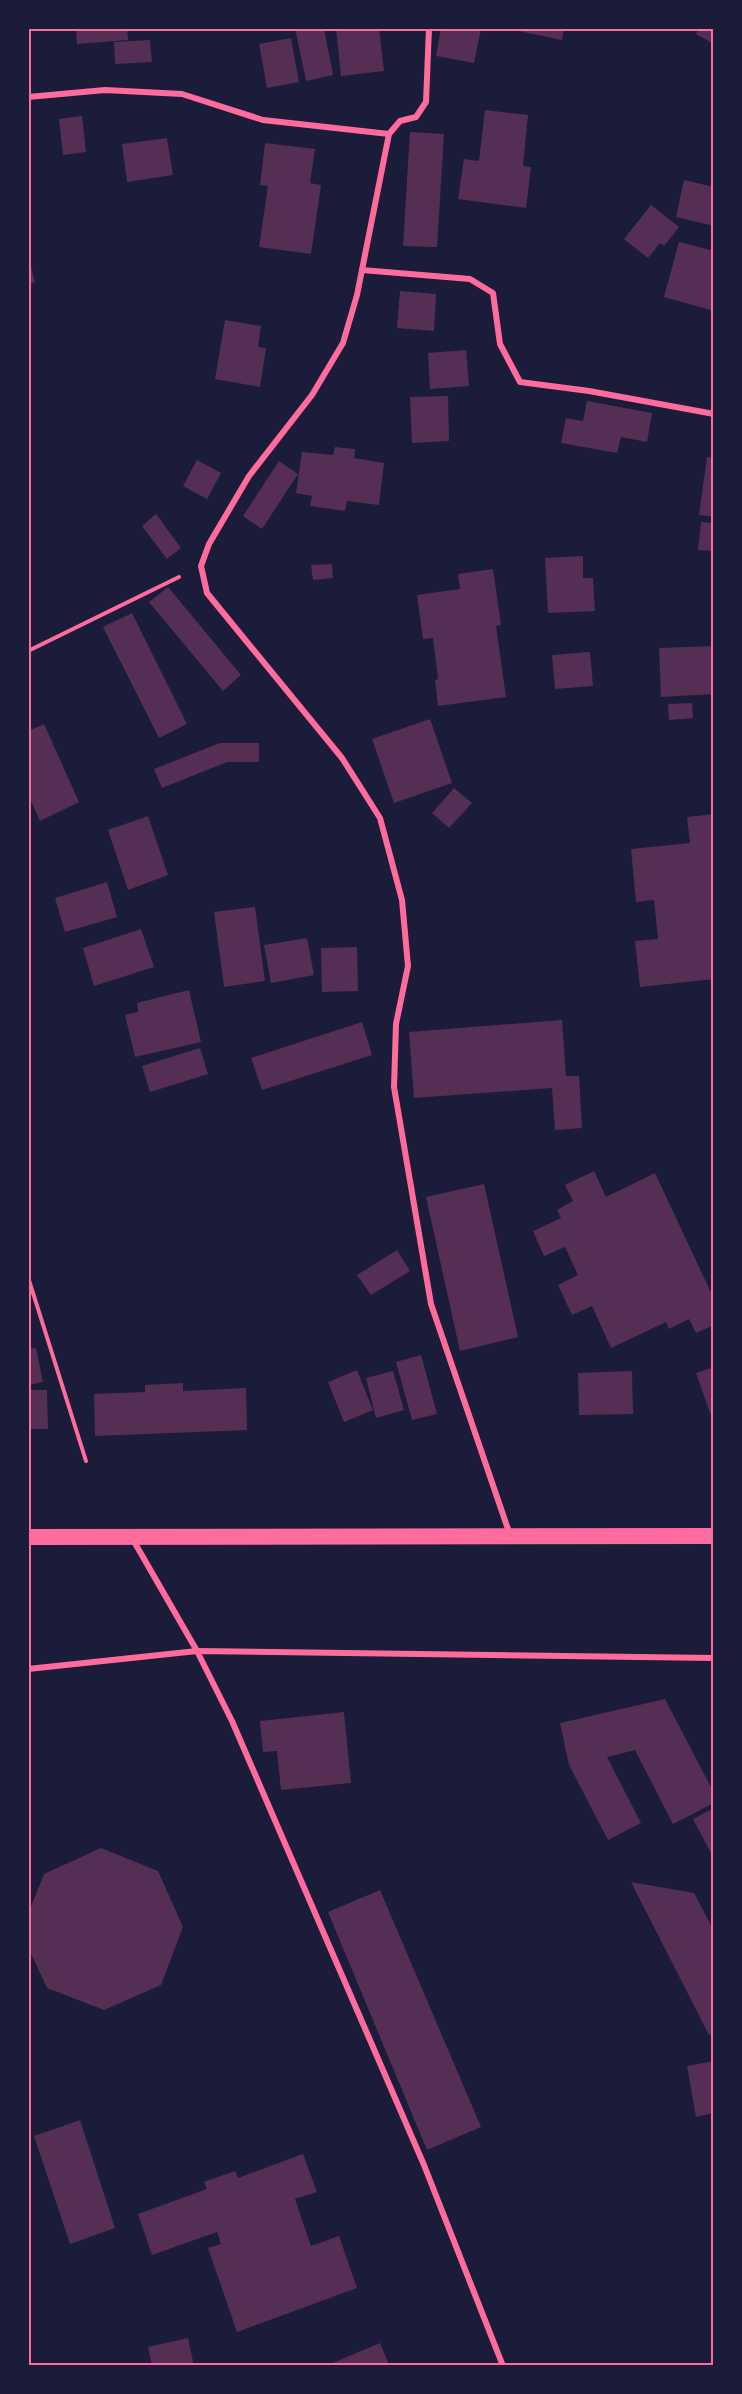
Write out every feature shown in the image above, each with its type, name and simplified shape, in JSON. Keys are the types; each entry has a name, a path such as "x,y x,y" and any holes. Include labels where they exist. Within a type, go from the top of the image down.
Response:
{"highway":[{"path":"28,1538 714,1536"}],"street":[{"path":"429,28 426,102 416,117 400,121 389,134 362,270 343,343 312,395 249,476 209,544 201,566 207,593 342,758 380,818 402,900 408,966 396,1024 394,1087 431,1304 511,1538"},
{"path":"28,97 105,90 182,94 263,120 389,134"},
{"path":"362,270 470,279 493,293 500,345 520,382 589,391 714,414"},
{"path":"132,1538 197,1651 232,1721 424,2165 503,2366"},
{"path":"28,1669 197,1651 714,1658"}],"path":[{"path":"28,651 201,566"},
{"path":"28,1277 86,1461"}],"building":[{"path":"76,28 127,28 128,40 77,44"},
{"path":"295,28 324,28 333,75 306,81"},
{"path":"336,28 379,28 384,71 341,76"},
{"path":"441,28 481,28 474,63 436,56"},
{"path":"504,28 564,28 562,40"},
{"path":"699,28 714,28 714,44 696,34"},
{"path":"291,38 299,82 267,88 259,44"},
{"path":"150,40 152,62 115,64 114,42"},
{"path":"485,110 528,115 523,166 531,167 526,208 458,199 464,159 479,161"},
{"path":"82,116 86,152 63,155 59,119"},
{"path":"410,132 444,134 437,247 403,246"},
{"path":"167,138 173,175 127,182 122,144"},
{"path":"265,143 315,149 310,183 321,185 311,254 259,247 268,186 260,185"},
{"path":"684,180 714,187 714,226 676,217"},
{"path":"651,205 679,227 664,246 660,243 648,258 624,239"},
{"path":"679,242 714,251 714,311 664,297"},
{"path":"28,256 35,282 28,284"},
{"path":"400,291 436,294 434,331 397,328"},
{"path":"225,320 261,326 258,347 266,348 260,387 215,379"},
{"path":"466,350 469,386 430,389 428,353"},
{"path":"448,396 449,441 412,443 410,397"},
{"path":"587,401 652,413 647,442 621,437 617,453 561,443 566,418 583,421"},
{"path":"335,447 355,449 354,458 384,463 379,505 347,501 345,511 310,506 312,496 296,493 302,452 333,455"},
{"path":"707,457 714,458 714,517 699,515"},
{"path":"197,460 221,473 207,499 183,486"},
{"path":"279,461 298,474 262,529 243,516"},
{"path":"156,514 181,548 167,559 142,526"},
{"path":"701,522 714,523 714,551 698,550"},
{"path":"583,556 583,578 593,578 595,611 548,613 545,558"},
{"path":"332,564 333,578 313,580 311,565"},
{"path":"493,569 501,625 496,626 506,697 438,706 435,680 438,679 433,638 423,639 417,595 460,589 458,574"},
{"path":"168,587 241,675 223,691 149,602"},
{"path":"132,613 187,724 159,738 103,627"},
{"path":"714,646 714,694 661,697 659,648"},
{"path":"590,652 593,686 555,689 552,655"},
{"path":"692,703 693,718 669,720 668,704"},
{"path":"430,719 452,783 394,803 372,739"},
{"path":"44,724 79,802 40,821 28,794 28,731"},
{"path":"220,743 259,743 259,762 227,762 162,788 154,769"},
{"path":"454,788 472,803 449,828 432,813"},
{"path":"714,814 714,979 640,987 635,941 658,939 654,900 636,902 631,849 690,843 687,817"},
{"path":"148,816 168,875 128,890 108,830"},
{"path":"107,882 117,917 65,932 55,898"},
{"path":"255,907 265,981 224,987 214,912"},
{"path":"141,929 154,967 94,986 83,948"},
{"path":"307,938 314,975 271,983 264,945"},
{"path":"357,947 358,991 322,992 321,948"},
{"path":"189,990 201,1042 135,1057 125,1015 138,1012 137,1003"},
{"path":"562,1020 566,1076 579,1076 582,1128 555,1130 552,1088 414,1098 409,1032"},
{"path":"362,1022 372,1055 262,1090 251,1058"},
{"path":"200,1048 208,1074 150,1092 142,1066"},
{"path":"594,1171 606,1197 655,1173 714,1299 714,1325 696,1333 689,1319 669,1329 666,1322 611,1348 592,1306 572,1315 558,1285 578,1275 565,1247 544,1256 533,1231 561,1218 557,1210 573,1201 565,1185"},
{"path":"484,1184 518,1337 460,1351 426,1197"},
{"path":"397,1250 410,1271 371,1295 357,1275"},
{"path":"36,1348 43,1382 28,1385 28,1349"},
{"path":"421,1355 437,1414 412,1420 396,1362"},
{"path":"714,1367 714,1413 710,1413 696,1373"},
{"path":"357,1370 373,1410 344,1422 328,1382"},
{"path":"393,1371 404,1410 376,1418 366,1378"},
{"path":"632,1371 633,1414 579,1415 578,1373"},
{"path":"183,1383 183,1391 246,1388 247,1430 95,1436 94,1394 145,1392 145,1385"},
{"path":"28,1390 47,1390 48,1429 28,1429"},
{"path":"665,1699 714,1793 714,1803 673,1824 635,1750 607,1757 641,1823 608,1840 569,1765 560,1723"},
{"path":"344,1712 351,1783 281,1790 277,1751 263,1752 260,1721"},
{"path":"714,1808 714,1859 693,1819"},
{"path":"101,1848 158,1871 183,1927 161,1985 104,2010 47,1988 28,1947 28,1914 44,1874"},
{"path":"631,1882 694,1893 714,1931 714,2033 709,2035"},
{"path":"380,1890 481,2127 427,2150 328,1912"},
{"path":"714,2061 714,2113 696,2117 687,2066"},
{"path":"80,2120 115,2228 70,2244 34,2136"},
{"path":"303,2154 317,2192 295,2199 311,2246 339,2236 357,2288 237,2332 208,2248 221,2244 217,2232 152,2255 138,2214 207,2189 204,2182 235,2171 238,2178"},
{"path":"188,2338 194,2366 152,2366 148,2347"},
{"path":"380,2343 389,2365 328,2365"}]}
